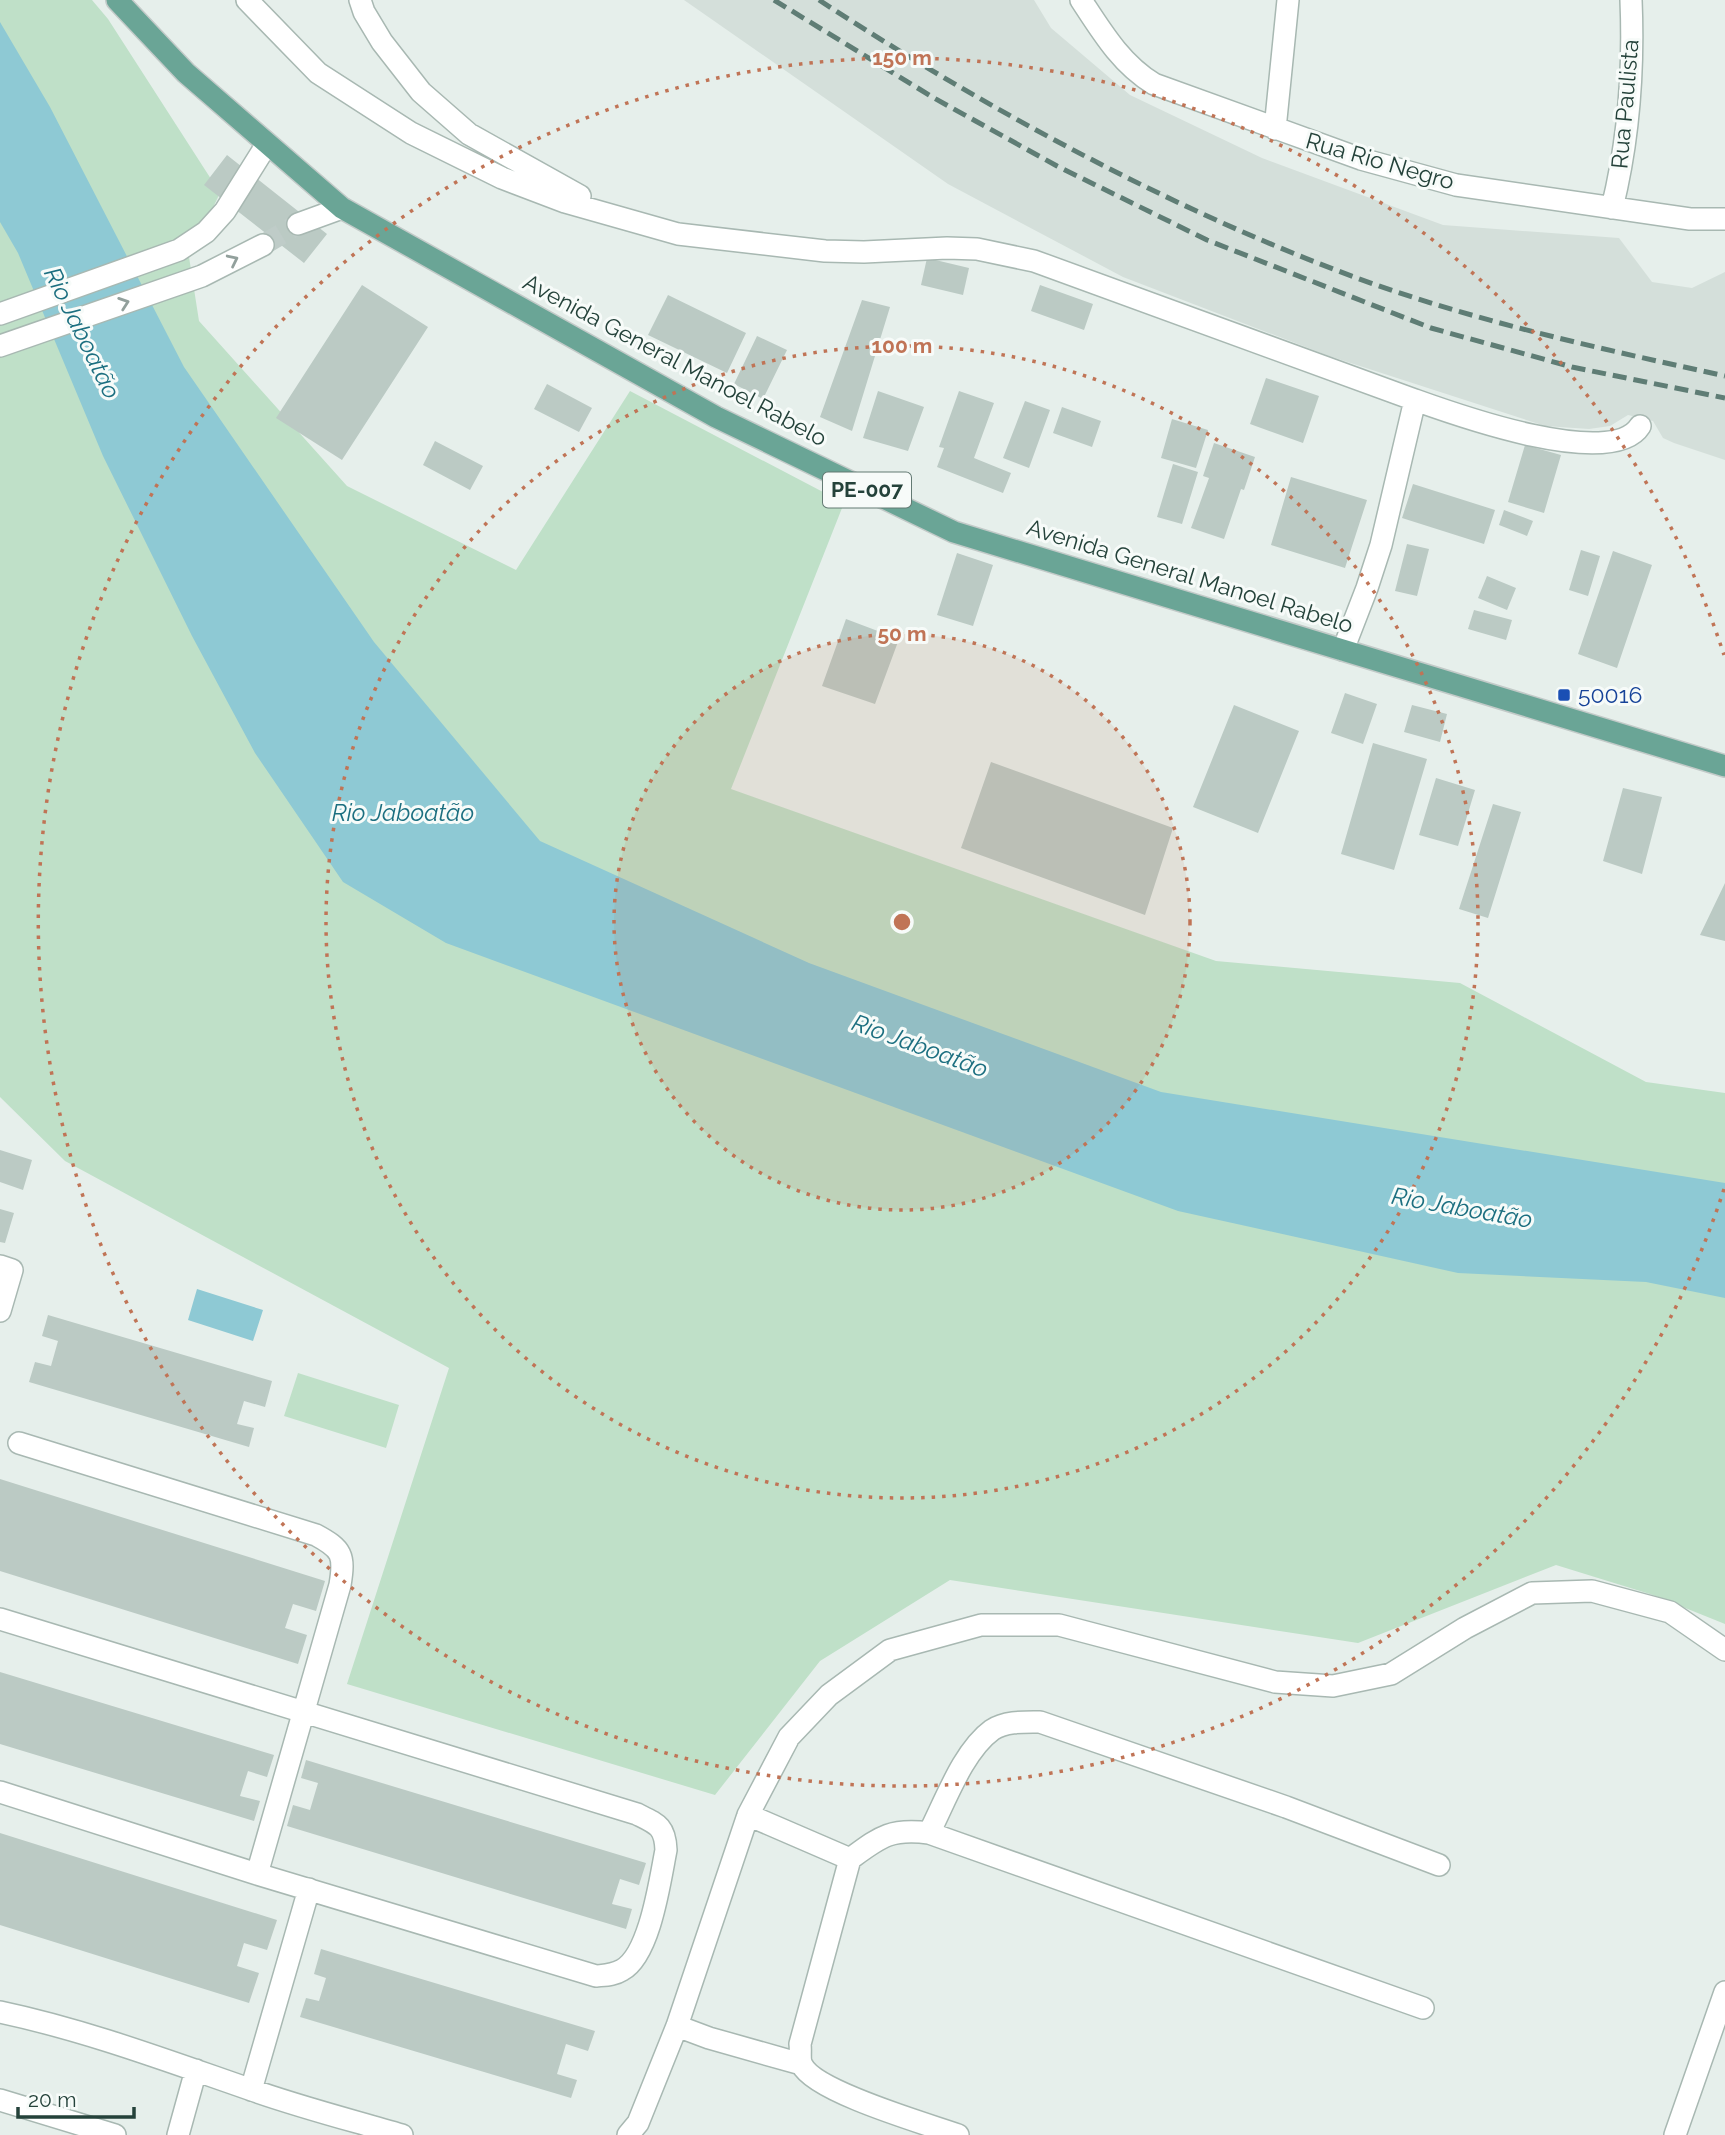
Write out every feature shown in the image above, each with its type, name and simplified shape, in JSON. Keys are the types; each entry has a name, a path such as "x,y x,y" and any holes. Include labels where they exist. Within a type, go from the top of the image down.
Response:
{"main road":[{"name":"Avenida General Manoel Rabelo","path":"117,0 186,73 342,208 716,417 954,532 1725,766"}],"street":[{"path":"247,0 318,73 411,133 502,178 565,202 678,234 825,251 947,248 1005,254 1034,261 1476,421 1566,441 1614,440 1637,431 1640,426"},
{"path":"360,0 382,42 421,92 469,134 618,217"},
{"name":"Rua Rio Negro","path":"1081,0 1121,57 1139,75 1154,84 1361,159 1457,185 1690,219 1725,219"},
{"path":"1275,129 1288,0"},
{"name":"Rua Paulista","path":"1612,208 1623,164 1630,113 1631,0"},
{"path":"4,313 179,250 206,232 225,211 267,144"},
{"path":"298,224 342,208"},
{"path":"7,344 202,276 263,245"},
{"path":"1343,650 1381,545 1415,400"},
{"path":"0,1266 12,1270 0,1311"},
{"path":"19,1443 316,1535 334,1545 342,1555 343,1569 257,1874"},
{"path":"628,2135 638,2123 677,2026 748,1815 789,1737 829,1695 890,1650 981,1625 1059,1625 1275,1682 1333,1686 1391,1674 1465,1628 1532,1593 1592,1591 1670,1612 1725,1650"},
{"path":"0,1619 636,1814 657,1824 665,1835 666,1850 645,1942 637,1957 625,1969 611,1975 596,1976 257,1874 0,1792"},
{"path":"929,1833 970,1752 993,1730 1014,1722 1040,1723 1286,1807 1439,1864"},
{"path":"748,1815 850,1859"},
{"path":"801,2064 800,2044 850,1859 880,1837 906,1830 929,1833 1423,2008"},
{"path":"251,2090 309,1889"},
{"path":"1675,2135 1725,1992"},
{"path":"0,2012 402,2135"},
{"path":"677,2026 801,2064 811,2075 834,2091 958,2135"},
{"path":"178,2135 196,2070"},
{"path":"0,2100 115,2135"}],"shaded area":[{"path":"684,0 1034,0 1051,28 1130,95 1262,158 1443,225 1619,238 1652,282 1692,288 1725,272 1725,460 1663,438 1653,421 1628,415 1610,426 1589,429 1545,426 1329,356 1123,277 948,184"}],"green space":[{"path":"0,0 92,0 108,19 220,193 189,257 199,321 347,486 516,570 630,391 844,503 731,789 1216,961 1460,983 1646,1082 1725,1093 1725,1624 1653,1595 1556,1565 1358,1643 950,1580 820,1661 715,1795 347,1684 449,1368 65,1161 0,1097"},
{"path":"298,1373 399,1405 386,1448 284,1416"}],"water":[{"name":"Rio Jaboatão","path":"0,22 50,107 184,367 374,642 540,841 809,963 1161,1092 1725,1183 1725,1298 1646,1282 1458,1273 1178,1211 446,943 343,882 255,753 192,636 103,456 18,253 0,222"},
{"path":"197,1289 263,1310 253,1341 188,1320"}],"building":[{"path":"227,155 327,234 304,263 204,185"},
{"path":"927,258 969,268 963,295 921,285"},
{"path":"362,285 428,327 342,460 276,418"},
{"path":"1040,285 1093,304 1084,330 1031,311"},
{"path":"668,295 746,333 727,373 648,335"},
{"path":"862,300 890,307 852,431 820,417"},
{"path":"757,336 787,350 763,399 734,384"},
{"path":"1266,378 1319,396 1303,443 1250,424"},
{"path":"547,384 592,408 579,432 534,409"},
{"path":"878,391 924,407 908,451 863,438"},
{"path":"959,391 994,403 974,458 1011,473 1003,493 937,467 944,448 939,447"},
{"path":"1025,401 1050,410 1029,468 1003,458"},
{"path":"1062,407 1101,421 1092,447 1053,433"},
{"path":"1172,419 1208,430 1196,468 1161,458"},
{"path":"435,441 483,466 470,490 423,465"},
{"path":"1214,443 1255,457 1224,539 1191,528 1209,478 1203,476"},
{"path":"1525,445 1561,455 1544,513 1508,502"},
{"path":"1173,464 1198,472 1182,524 1157,517"},
{"path":"1291,477 1367,500 1345,568 1271,545"},
{"path":"1413,484 1495,510 1484,544 1402,518"},
{"path":"1504,510 1533,521 1527,536 1499,525"},
{"path":"1407,544 1429,549 1417,596 1395,591"},
{"path":"1581,550 1600,556 1588,596 1569,590"},
{"path":"1613,551 1652,565 1617,668 1578,654"},
{"path":"957,553 993,565 973,626 937,615"},
{"path":"1487,576 1516,588 1507,610 1478,598"},
{"path":"1474,610 1512,620 1506,640 1468,629"},
{"path":"846,619 899,639 875,704 822,686"},
{"path":"1345,693 1377,704 1363,744 1331,733"},
{"path":"1234,705 1299,731 1258,833 1193,807"},
{"path":"1412,705 1447,714 1440,742 1404,732"},
{"path":"1373,743 1427,759 1394,870 1341,854"},
{"path":"991,762 1173,828 1145,915 961,848"},
{"path":"1436,778 1475,790 1458,846 1419,835"},
{"path":"1623,788 1662,797 1642,874 1603,861"},
{"path":"1493,804 1521,812 1488,918 1459,909"},
{"path":"1725,883 1725,941 1700,935"},
{"path":"0,1150 32,1160 23,1190 0,1182"},
{"path":"0,1209 14,1213 5,1243 0,1242"},
{"path":"48,1315 272,1381 265,1407 244,1401 237,1424 254,1428 249,1447 29,1382 35,1362 51,1366 58,1341 42,1336"},
{"path":"0,1479 325,1581 316,1611 293,1604 285,1628 307,1635 298,1664 0,1571"},
{"path":"0,1672 274,1755 267,1777 248,1771 240,1796 260,1801 254,1821 0,1744"},
{"path":"306,1760 646,1863 639,1885 620,1879 612,1904 632,1909 626,1929 287,1826 293,1805 310,1810 318,1783 301,1778"},
{"path":"0,1833 277,1920 267,1950 244,1943 237,1966 259,1973 249,2003 0,1925"},
{"path":"321,1949 595,2031 588,2051 566,2044 557,2074 577,2080 571,2098 300,2017 306,1998 319,2001 326,1978 314,1974"}],"tunnel":[{"path":"263,245 298,224"}],"railway":[{"path":"774,0 934,98 1057,166 1207,240 1431,328 1572,367 1725,398"},
{"path":"819,0 941,76 1069,148 1200,213 1267,242 1333,269 1478,317 1725,376"}],"place":[{"name":"50016","path":"1564,695"}]}
